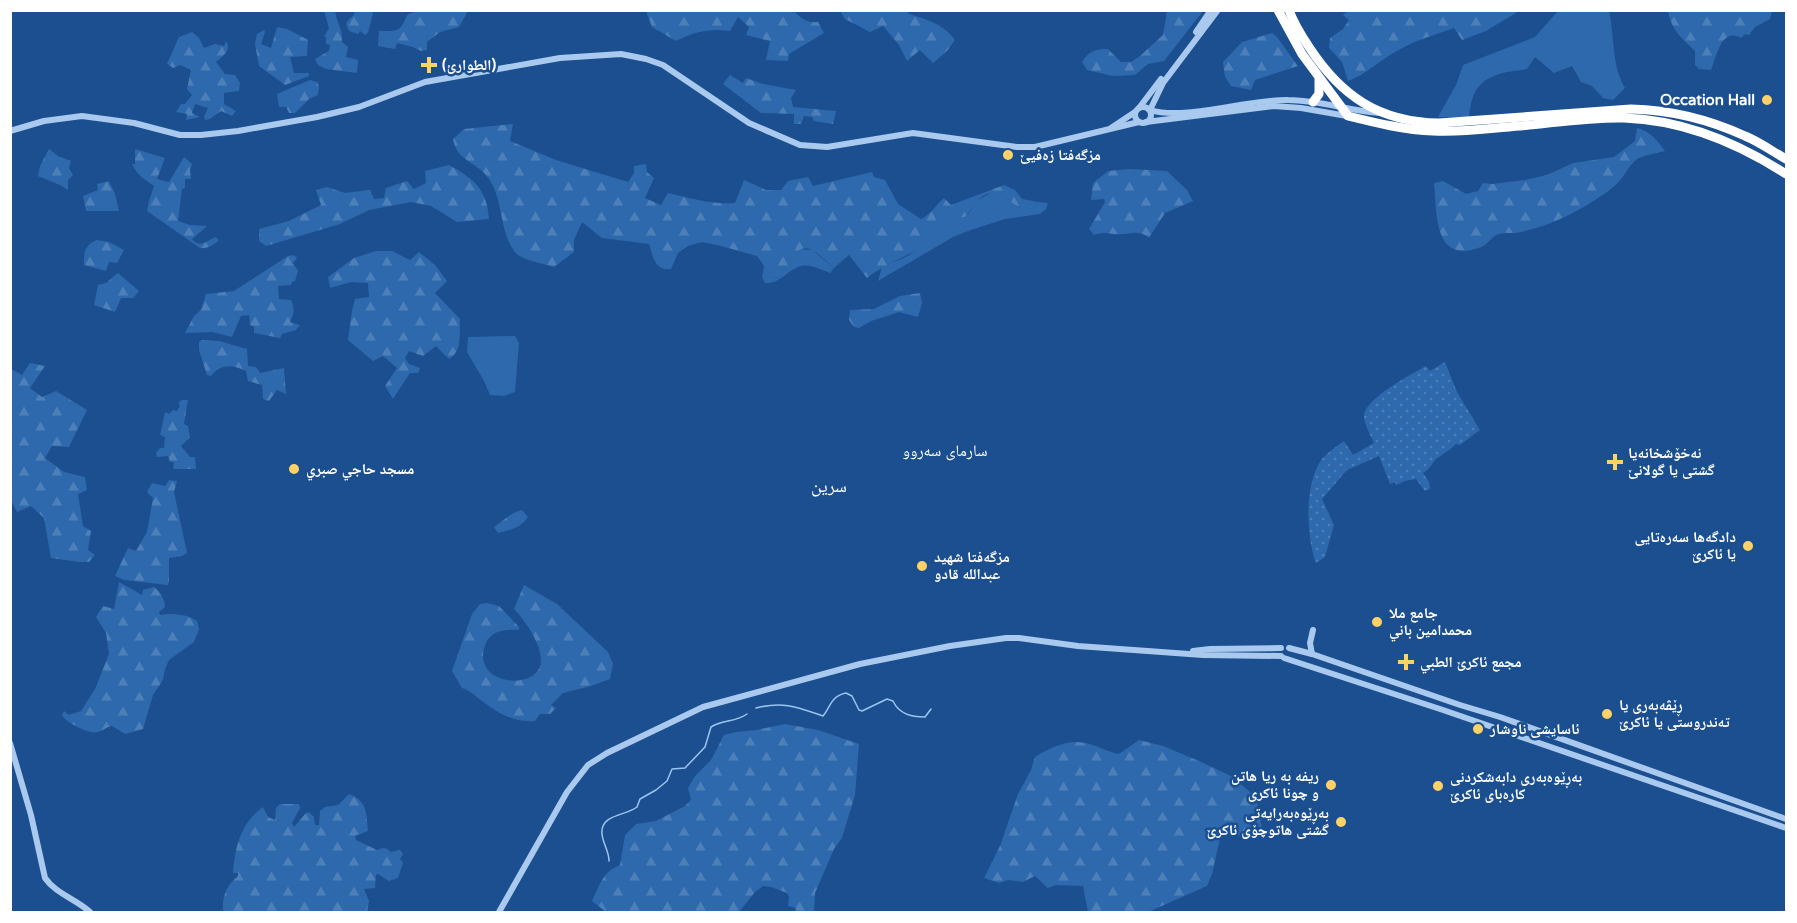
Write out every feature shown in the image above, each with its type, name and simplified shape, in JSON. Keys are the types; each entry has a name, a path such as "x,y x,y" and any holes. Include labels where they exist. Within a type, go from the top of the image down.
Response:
{"highway":[{"path":"1289,10 1298,30 1335,82 1349,95 1381,113 1404,119 1439,123 1630,109 1654,110 1686,115 1710,122 1746,136 1786,159"},
{"path":"1278,12 1319,80 1345,111 1396,126 1433,131 1607,119 1655,121 1701,132 1735,145 1786,174"},
{"path":"1313,102 1318,94 1319,80"},
{"path":"1345,111 1349,95"}],"street":[{"path":"1143,122 1136,119 1137,110 1211,10"},
{"path":"1143,122 1151,117 1150,110 1163,83 1218,10"},
{"path":"10,130 44,121 82,116 134,123 180,135 238,131 359,107 425,82 560,58 621,54 663,65 748,123 800,145 827,147 913,133 1017,147 1035,147 1143,122 1274,106 1381,113"},
{"path":"1111,128 1137,110 1146,107 1150,110 1172,114 1267,100 1313,102 1345,111"},
{"path":"1312,654 1310,643 1313,630"},
{"path":"500,912 567,792 588,765 607,753 703,707 860,664 950,646 1006,638 1203,655 1282,657 1290,655 1285,648"},
{"path":"1184,652 1210,649 1285,648 1312,654 1643,767 1786,819"},
{"path":"1282,657 1786,828"},
{"path":"10,743 31,815 45,878 51,886 80,902 90,912"},
{"path":"1639,778 1643,767"}],"green space":[{"path":"1349,10 1519,11 1486,31 1462,40 1454,28 1418,41 1348,81 1342,62 1329,48 1330,38 1343,29 1349,20 1343,15"},
{"path":"1668,10 1772,11 1770,19 1755,27 1749,35 1745,34 1741,38 1729,36 1724,40 1711,70 1699,69 1695,65 1695,51 1674,28"},
{"path":"324,11 335,11 342,42 348,47 346,57 358,60 357,73 326,69 318,65 315,59 329,51 330,45 326,44 326,37 324,37 329,28"},
{"path":"355,11 373,13 368,33 365,35 360,31 358,34 349,31 346,24"},
{"path":"416,11 468,11 459,27 440,32 427,42 427,50 421,51 397,43 395,49 378,46 379,31 398,30 407,15"},
{"path":"646,11 794,11 804,20 818,22 824,33 789,54 788,61 766,60 770,41 746,35 749,27 738,17 730,31 702,32 676,41 652,27"},
{"path":"840,11 907,11 909,14 941,26 955,40 947,51 933,63 920,50 907,61 899,45 883,26 870,32 845,19"},
{"path":"1167,11 1203,11 1164,61 1148,64 1135,75 1113,76 1087,70 1082,62 1087,55 1096,50 1108,49 1121,62 1131,62 1140,56 1163,35"},
{"path":"1558,11 1609,11 1617,70 1625,88 1613,100 1603,98 1592,86 1581,82 1572,66 1554,73 1535,57 1527,69 1503,73 1482,83 1474,94 1469,117 1438,117 1456,85 1463,65 1535,37"},
{"path":"277,27 287,29 308,40 307,56 290,57 294,73 309,73 309,76 285,85 259,66 255,44 257,34 264,30 261,44 271,48"},
{"path":"192,32 199,38 204,48 215,44 224,46 226,41 228,44 226,53 216,62 225,74 235,75 240,83 239,91 224,93 224,104 236,111 232,116 221,111 205,120 208,108 195,104 192,113 200,117 186,120 187,114 176,112 181,104 185,104 192,95 187,89 191,70 180,65 173,68 167,64 179,37"},
{"path":"1272,33 1298,66 1255,80 1251,90 1231,86 1225,77 1223,62 1242,42"},
{"path":"730,75 743,83 746,78 763,84 796,90 791,98 793,107 836,111 833,124 814,121 812,117 804,116 801,124 794,124 794,114 761,113 723,84"},
{"path":"310,80 317,82 318,95 309,99 295,113 289,113 286,107 279,107 277,94"},
{"path":"513,124 510,141 556,160 628,182 634,173 634,166 646,164 647,172 654,178 645,198 661,205 668,193 709,202 735,203 744,180 766,190 781,190 788,181 808,177 813,186 872,172 874,177 885,180 898,204 921,219 944,198 951,205 1004,185 1015,190 1022,199 1038,202 1036,207 1025,209 1016,206 1001,192 987,194 978,200 965,217 951,221 927,243 867,278 849,255 834,268 808,249 797,252 779,278 772,277 757,256 702,242 688,246 678,253 671,269 666,269 661,268 655,262 649,244 602,238 582,222 574,240 574,252 554,267 528,260 515,252 506,235 497,197 489,179 455,147 453,139 464,129"},
{"path":"1637,128 1649,134 1665,151 1636,160 1615,185 1585,206 1543,226 1518,233 1499,234 1481,247 1466,251 1454,249 1446,243 1438,222 1434,183 1443,181 1466,194 1478,191 1483,183 1525,180 1547,175 1573,163 1614,157 1635,141"},
{"path":"49,149 58,156 71,161 69,168 73,175 68,180 68,190 38,176 40,166"},
{"path":"135,149 165,158 157,179 169,182 184,157 192,164 191,179 185,179 185,188 182,189 178,221 190,225 207,226 192,239 195,242 203,243 215,237 219,240 208,247 200,248 147,211 154,186 134,168 132,164 135,164"},
{"path":"449,165 466,175 478,186 488,209 489,219 457,222 431,206 411,202 369,210 340,224 266,246 259,241 259,229 289,221 321,205 316,190 327,187 345,193 370,190 374,199 384,198 386,188 407,181 414,189 426,183 425,171"},
{"path":"1129,169 1167,171 1187,190 1193,201 1165,213 1149,238 1140,233 1094,235 1089,229 1105,202 1104,199 1091,200 1093,183 1108,171"},
{"path":"109,181 119,211 86,211 83,196 98,190 97,184"},
{"path":"993,192 1001,192 1016,206 1025,209 1036,207 1038,202 1048,203 1046,209 1040,214 1005,219 953,237 878,281 882,267 908,256 934,237 944,225 957,217 965,217 974,202"},
{"path":"97,240 109,242 124,250 117,263 109,262 106,271 84,265 84,257 89,244"},
{"path":"812,250 834,268 830,273 801,266 780,279 765,283 762,277 764,266 772,277 779,278 795,251"},
{"path":"376,251 392,251 410,260 419,252 435,265 447,281 435,293 460,319 458,347 449,359 436,346 423,356 409,351 405,358 409,364 420,368 418,373 410,373 393,399 385,386 397,368 383,356 373,361 348,340 355,299 369,297 368,283 351,282 330,288 328,277 354,258"},
{"path":"294,255 297,258 293,263 298,271 295,281 291,285 278,286 279,299 291,300 294,311 290,322 300,325 296,330 282,334 280,338 254,333 249,315 241,316 232,337 212,332 185,333 194,316 201,310 206,294 234,291 288,256"},
{"path":"118,273 139,291 133,298 121,298 115,312 94,305 98,285 106,283"},
{"path":"920,293 922,303 918,317 899,312 871,321 859,328 854,327 849,320 850,310 874,309 900,296"},
{"path":"515,336 519,343 515,392 504,396 490,395 467,352 468,337"},
{"path":"202,340 219,341 247,349 248,366 256,367 260,373 284,368 286,394 277,390 269,401 263,399 262,385 248,381 246,371 236,367 223,367 211,376 207,375 199,350 199,342"},
{"path":"1445,362 1457,392 1480,430 1436,459 1423,473 1429,482 1430,489 1425,491 1416,479 1396,485 1395,482 1390,484 1379,456 1347,470 1322,499 1334,525 1325,557 1316,563 1310,539 1308,510 1312,482 1322,459 1344,441 1353,455 1374,443 1364,416 1372,402 1390,387 1420,369 1426,366 1430,371"},
{"path":"30,363 45,366 30,388 42,397 56,391 87,410 69,447 52,446 45,458 64,472 85,477 87,490 78,494 83,526 91,531 88,550 95,555 89,562 51,558 44,518 31,506 17,512 11,500 11,369 22,375"},
{"path":"188,400 184,424 188,426 190,437 181,446 190,457 195,457 196,469 173,469 174,462 170,462 168,456 157,457 156,453 160,448 164,448 165,437 160,435 165,412 169,414 173,410 177,411 180,406 178,403"},
{"path":"169,480 177,481 174,492 187,553 169,558 168,585 124,580 115,576 128,548 136,551 147,532 153,498 147,492 152,483 165,486"},
{"path":"522,510 528,517 522,524 498,533 494,527"},
{"path":"119,582 142,595 143,590 154,587 162,596 165,604 159,612 160,615 184,615 197,621 199,629 194,642 169,660 163,680 153,695 143,729 125,734 112,726 98,732 89,732 62,715 64,711 69,715 81,711 95,689 109,654 106,633 96,617 103,606 114,609"},
{"path":"524,585 557,604 608,652 613,664 610,679 563,693 551,705 556,708 550,714 540,714 535,721 513,719 494,709 462,688 452,671 472,614 480,604 487,603 499,606 519,627 519,630 500,631 492,635 486,643 483,656 486,667 502,679 514,681 534,675 540,667 540,652 529,628 514,609"},
{"path":"785,724 818,730 859,744 855,795 842,838 834,849 815,893 814,912 795,912 796,908 788,906 787,893 763,886 755,892 739,912 606,912 592,901 605,875 620,865 625,835 636,824 656,821 685,806 691,800 688,788 695,776 711,760 724,735"},
{"path":"1139,740 1163,746 1231,776 1256,797 1262,829 1260,837 1221,834 1207,886 1148,912 1088,912 1083,886 1056,885 1048,888 1035,876 1023,882 1008,880 999,883 984,878 1000,846 1018,794 1035,757 1055,746 1070,742 1085,743 1119,754"},
{"path":"349,794 360,800 366,813 368,831 355,836 356,840 377,850 386,848 391,852 400,850 403,854 400,859 403,863 398,878 389,881 378,874 375,888 364,889 369,901 367,912 223,912 226,892 238,876 238,873 233,873 240,836 255,813 263,807 268,817 275,820 276,808 280,804 299,804 300,808 292,823 294,827 309,812 314,817 315,825 319,825 320,811 325,807 338,805"}],"waterway":[{"path":"756,708 782,705 823,716 834,699 846,693 852,696 859,710 862,711 887,699 893,701 902,712 910,715 925,717 931,709"},
{"path":"609,861 602,834 602,827 605,823 637,807 640,799 667,781 672,769 685,768 705,747 711,727 747,714"}],"place":[{"name":"(الطوارئ)","path":"429,65"},
{"name":"Occation Hall","path":"1767,100"},
{"name":"مزگەفتا زەفیێ","path":"1008,155"},
{"name":"نەخۆشخانەیا گشتی یا گولانێ","path":"1615,462"},
{"name":"مسجد حاجي صبري","path":"294,469"},
{"name":"دادگەها سەرەتایی یا ئاکرێ","path":"1748,546"},
{"name":"مزگەفتا شهيد عبدالله قادو","path":"922,566"},
{"name":"جامع ملا محمدامين باني","path":"1377,622"},
{"name":"مجمع ئاکرێ الطبي","path":"1406,662"},
{"name":"ڕێڤەبەری یا تەندروستی یا ئاکرێ","path":"1607,714"},
{"name":"ئاسايشى ناوشار","path":"1478,729"},
{"name":"ريفه به ريا هاتن و چونا ئاكرى","path":"1331,785"},
{"name":"بەڕێوەبەری دابەشکردنی کارەبای ئاکرێ","path":"1438,786"},
{"name":"بەڕێوەبەرایەتی گشتی هاتوچۆی ئاکرێ","path":"1341,822"}],"district":[{"name":"سارمای سەروو","path":"945,451"},
{"name":"سرين","path":"829,486"}]}
